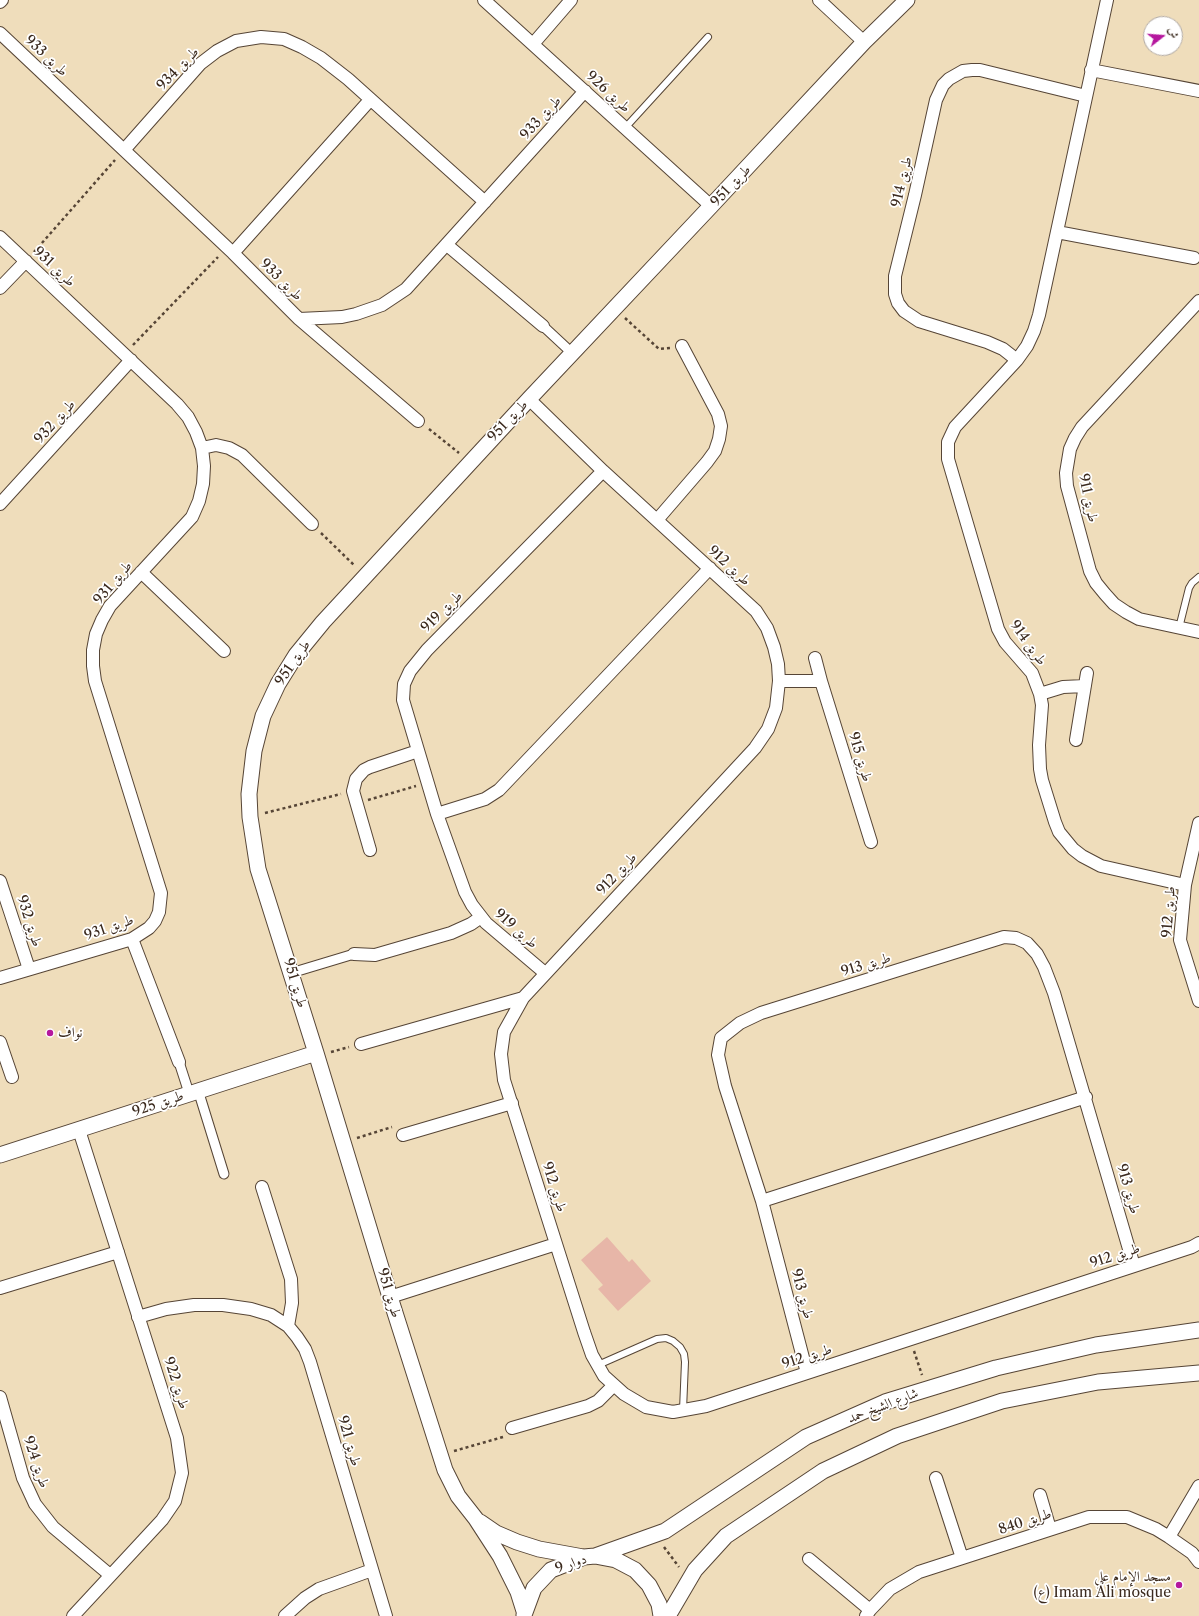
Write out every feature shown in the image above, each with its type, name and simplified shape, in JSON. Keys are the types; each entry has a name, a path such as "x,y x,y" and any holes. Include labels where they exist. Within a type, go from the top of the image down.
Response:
{"street":[{"name":"طريق 926","path":"484,0 711,206"},
{"path":"533,44 571,0"},
{"path":"819,0 864,42"},
{"name":"طريق 951","path":"524,1613 509,1574 476,1519 458,1496 445,1470 390,1297 317,1054 258,869 250,817 249,794 254,751 263,716 278,684 296,655 323,622 614,308 864,42 907,0"},
{"name":"طريق 914","path":"1106,0 1057,232 1034,331 1027,346 1017,360 955,427 948,442 948,458 998,629 1005,642 1032,673 1040,694 1042,705 1039,757 1042,780 1055,822 1066,841 1082,856 1101,866 1185,885"},
{"name":"طريق 933","path":"0,33 230,251 299,319 342,317 356,314 382,305 406,289 585,91"},
{"name":"طريق 934","path":"124,150 200,64 217,51 236,41 261,37 284,39 321,58 486,202"},
{"name":"طريق 914","path":"1017,360 988,342 919,321 911,317 898,303 895,294 895,276 936,100 939,92 949,79 960,73 972,70 980,70 1086,96"},
{"path":"1091,70 1199,91"},
{"path":"230,251 370,100"},
{"path":"1057,232 1194,258"},
{"name":"طريق 931","path":"0,237 178,404 188,417 196,432 202,448 204,466 203,484 199,501 192,517 110,606 96,634 93,666 95,681 161,893 159,912 155,921 145,931 132,938 0,978"},
{"path":"447,245 543,326 572,353"},
{"path":"0,288 26,261"},
{"name":"طريق 911","path":"1198,303 1082,427 1070,449 1066,473 1090,571 1096,583 1105,594 1114,604 1138,618 1199,632"},
{"path":"299,319 418,421"},
{"path":"656,520 715,452 719,439 720,426 718,414 682,346"},
{"name":"طريق 932","path":"0,504 128,357"},
{"name":"طريق 912","path":"529,399 603,471 756,610 767,628 778,664 779,681 776,708 768,729 755,748 545,973 523,998 504,1032 501,1054 504,1080 584,1332 592,1355 604,1376 624,1394 646,1407 673,1412 706,1406 1192,1247 1199,1243"},
{"path":"202,448 216,445 229,448 242,455 312,524"},
{"name":"طريق 919","path":"545,973 481,917 465,892 438,814 403,700 404,684 410,671 427,650 603,471"},
{"path":"438,814 485,799 499,790 710,568"},
{"path":"141,572 224,651"},
{"name":"طريق 915","path":"814,658 871,842"},
{"path":"1076,740 1087,673"},
{"path":"779,681 821,681"},
{"path":"1040,694 1063,687 1085,686"},
{"path":"370,850 353,791 356,779 364,770 418,751"},
{"name":"طريق 912","path":"1199,823 1185,885 1180,940 1195,973 1199,1001"},
{"name":"طريق 932","path":"0,881 28,969"},
{"path":"291,973 354,954 375,955 451,933 471,924 481,917"},
{"name":"طريق 913","path":"808,1373 762,1201 725,1086 718,1055 721,1038 740,1023 769,1011 1004,937 1016,938 1027,943 1037,954 1044,967 1054,993 1086,1097 1134,1266"},
{"path":"132,938 179,1062 193,1092 224,1174"},
{"path":"361,1044 523,998"},
{"path":"0,1042 12,1077"},
{"name":"طريق 925","path":"0,1155 193,1092 317,1054"},
{"path":"762,1201 1086,1097"},
{"path":"403,1135 512,1103"},
{"name":"طريق 922","path":"73,1616 162,1520 175,1501 182,1473 178,1438 79,1130"},
{"path":"262,1187 290,1279 292,1303 288,1326"},
{"path":"390,1297 556,1244"},
{"path":"0,1288 118,1252"},
{"name":"طريق 921","path":"138,1317 166,1309 194,1305 223,1305 261,1311 280,1320 298,1337 310,1362 386,1616"},
{"name":"شارع الشيخ حمد","path":"590,1557 655,1536 665,1531 806,1437 885,1402 996,1368 1096,1345 1199,1330"},
{"path":"668,1616 695,1570 726,1536 823,1471 897,1436 1002,1401 1098,1382 1199,1373"},
{"path":"512,1428 588,1406 598,1401 614,1386"},
{"name":"طريق 924","path":"0,1397 23,1478 35,1504 53,1527 110,1575"},
{"path":"936,1478 962,1558"},
{"path":"1169,1537 1199,1486"},
{"path":"1040,1495 1050,1529"},
{"name":"طريق 840","path":"868,1613 890,1589 919,1572 1089,1517 1127,1517 1156,1529 1169,1537 1192,1553 1199,1562"},
{"name":"طريق 951","path":"476,1519 496,1533 518,1542 539,1549 590,1557"},
{"name":"دوار 9","path":"524,1613 534,1588 551,1570 590,1557 616,1560 635,1570 649,1585 659,1604 661,1616"},
{"path":"809,1559 868,1613"},
{"path":"285,1616 305,1598 319,1589 372,1570"}],"lane":[{"path":"625,128 708,37"},
{"path":"1179,628 1189,588 1199,577"},
{"path":"598,1365 657,1339 666,1338 673,1341 680,1346 684,1358 683,1410"}],"path":[{"path":"26,261 124,150"},
{"path":"128,357 230,251"},
{"path":"614,308 659,349 682,346"},
{"path":"418,421 471,462"},
{"path":"312,524 365,576"},
{"path":"356,803 428,782"},
{"path":"250,817 353,791"},
{"path":"317,1054 361,1044"},
{"path":"343,1142 399,1125 403,1135"},
{"path":"440,1456 503,1436 512,1428"},
{"path":"655,1536 689,1580"}],"building":[{"path":"607,1237 629,1262 632,1259 651,1281 618,1311 598,1289 603,1285 581,1260"}],"place":[{"name":"نواف","path":"50,1033"},
{"name":"مسجد الإمام علي (ع) Imam Ali mosque","path":"1179,1585"}]}
